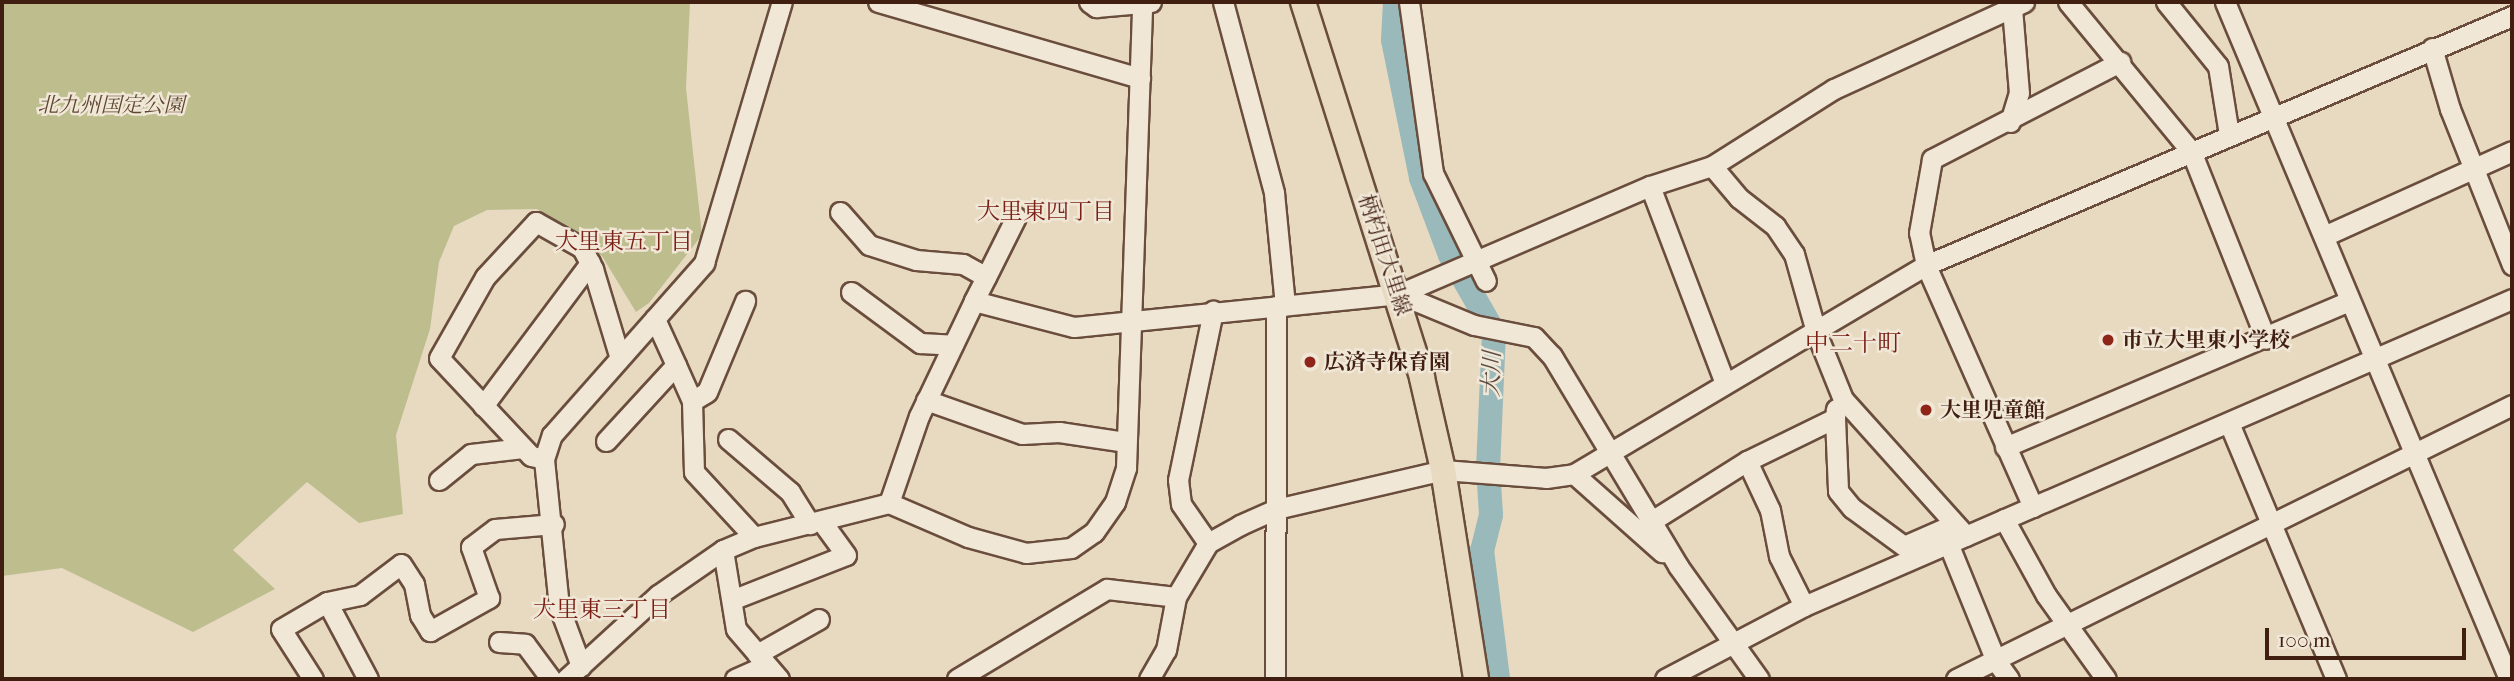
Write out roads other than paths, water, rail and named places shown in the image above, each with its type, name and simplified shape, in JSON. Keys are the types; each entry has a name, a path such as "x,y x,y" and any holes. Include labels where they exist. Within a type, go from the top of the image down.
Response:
{"main road":[{"name":"柄杓田大里線","path":"1303,2 1399,294 1443,470 1476,679"}],"street":[{"path":"582,666 559,607 554,524 544,459 552,435 619,355 704,263 782,2"},
{"path":"878,2 1140,78"},
{"path":"566,679 658,596 723,550 754,537 889,503 968,537 1026,553 1071,548 1094,531 1115,502 1126,468 1128,318 1140,78 1140,3 1096,7 1090,2"},
{"path":"1223,2 1274,193 1280,306 1275,679"},
{"path":"1409,2 1433,173 1486,281"},
{"path":"2068,2 2191,151 2266,339"},
{"path":"2166,2 2218,66 2229,135"},
{"path":"2225,2 2509,679"},
{"path":"974,301 1074,327 1128,318 1399,294 1650,186 1712,166 1834,89 2018,5 2019,93 2010,122"},
{"path":"1149,679 1166,650 1176,597 1208,543 1276,509 1443,470 1546,478 1574,474 1926,265 2512,16"},
{"path":"2432,48 2450,110 2475,164 2512,265"},
{"path":"2033,507 1926,265 1919,233 1932,159 2010,122 2120,62"},
{"path":"2324,236 2475,164 2512,151"},
{"path":"1712,166 1787,242 1816,332 1843,399 1956,534 1996,661 2009,679"},
{"path":"1650,186 1725,383"},
{"path":"840,212 869,245 916,261 962,264 986,277"},
{"path":"889,503 926,400 1016,218"},
{"path":"544,459 531,456 439,358 485,277 536,222 582,248 590,263 619,355"},
{"path":"483,406 590,263"},
{"path":"851,292 920,343 953,345"},
{"path":"1399,294 1474,325 1534,337 1552,356 1607,453 1678,566 1759,679"},
{"path":"1838,389 1835,418 1838,491 1852,508 1904,545 1956,534 2004,519 2512,299"},
{"path":"692,401 707,392 745,301"},
{"path":"2005,447 2266,339 2349,301"},
{"path":"1208,543 1181,504 1178,480 1213,312"},
{"path":"655,319 692,401 694,472 754,537"},
{"path":"606,441 676,365"},
{"path":"926,400 1022,434 1059,432 1126,442"},
{"path":"1961,678 2414,451 2512,405"},
{"path":"1650,522 1747,461 1835,418"},
{"path":"2229,423 2336,679"},
{"path":"728,439 790,492 846,555 734,598"},
{"path":"439,480 471,454 523,448"},
{"path":"1747,461 1770,510 1779,556 1804,606"},
{"path":"1574,474 1678,566"},
{"path":"2004,519 2067,626 2106,679"},
{"path":"313,679 281,629 327,602 360,595 401,565 414,584 420,615 430,631 489,598 471,547 495,529 554,524"},
{"path":"1665,679 1733,640 1956,534"},
{"path":"723,550 734,598 736,629 767,666"},
{"path":"957,679 1107,589 1176,597"},
{"path":"327,602 368,679"},
{"path":"735,679 767,666 820,619"},
{"path":"499,642 526,644 551,679"}],"waterway":[{"name":"大川","path":"1395,2 1393,40 1421,178 1450,255 1494,332 1488,468 1491,515 1482,550 1498,679"}],"place":[{"name":"市立大里東小学校","path":"2108,340"},
{"name":"広済寺保育園","path":"1310,362"},
{"name":"大里児童館","path":"1926,410"}],"district":[{"name":"大里東四丁目","path":"1046,212"},
{"name":"大里東五丁目","path":"624,242"},
{"name":"中二十町","path":"1853,344"},
{"name":"大里東三丁目","path":"602,610"}],"park label":[{"name":"北九州国定公園","path":"111,105"}]}
